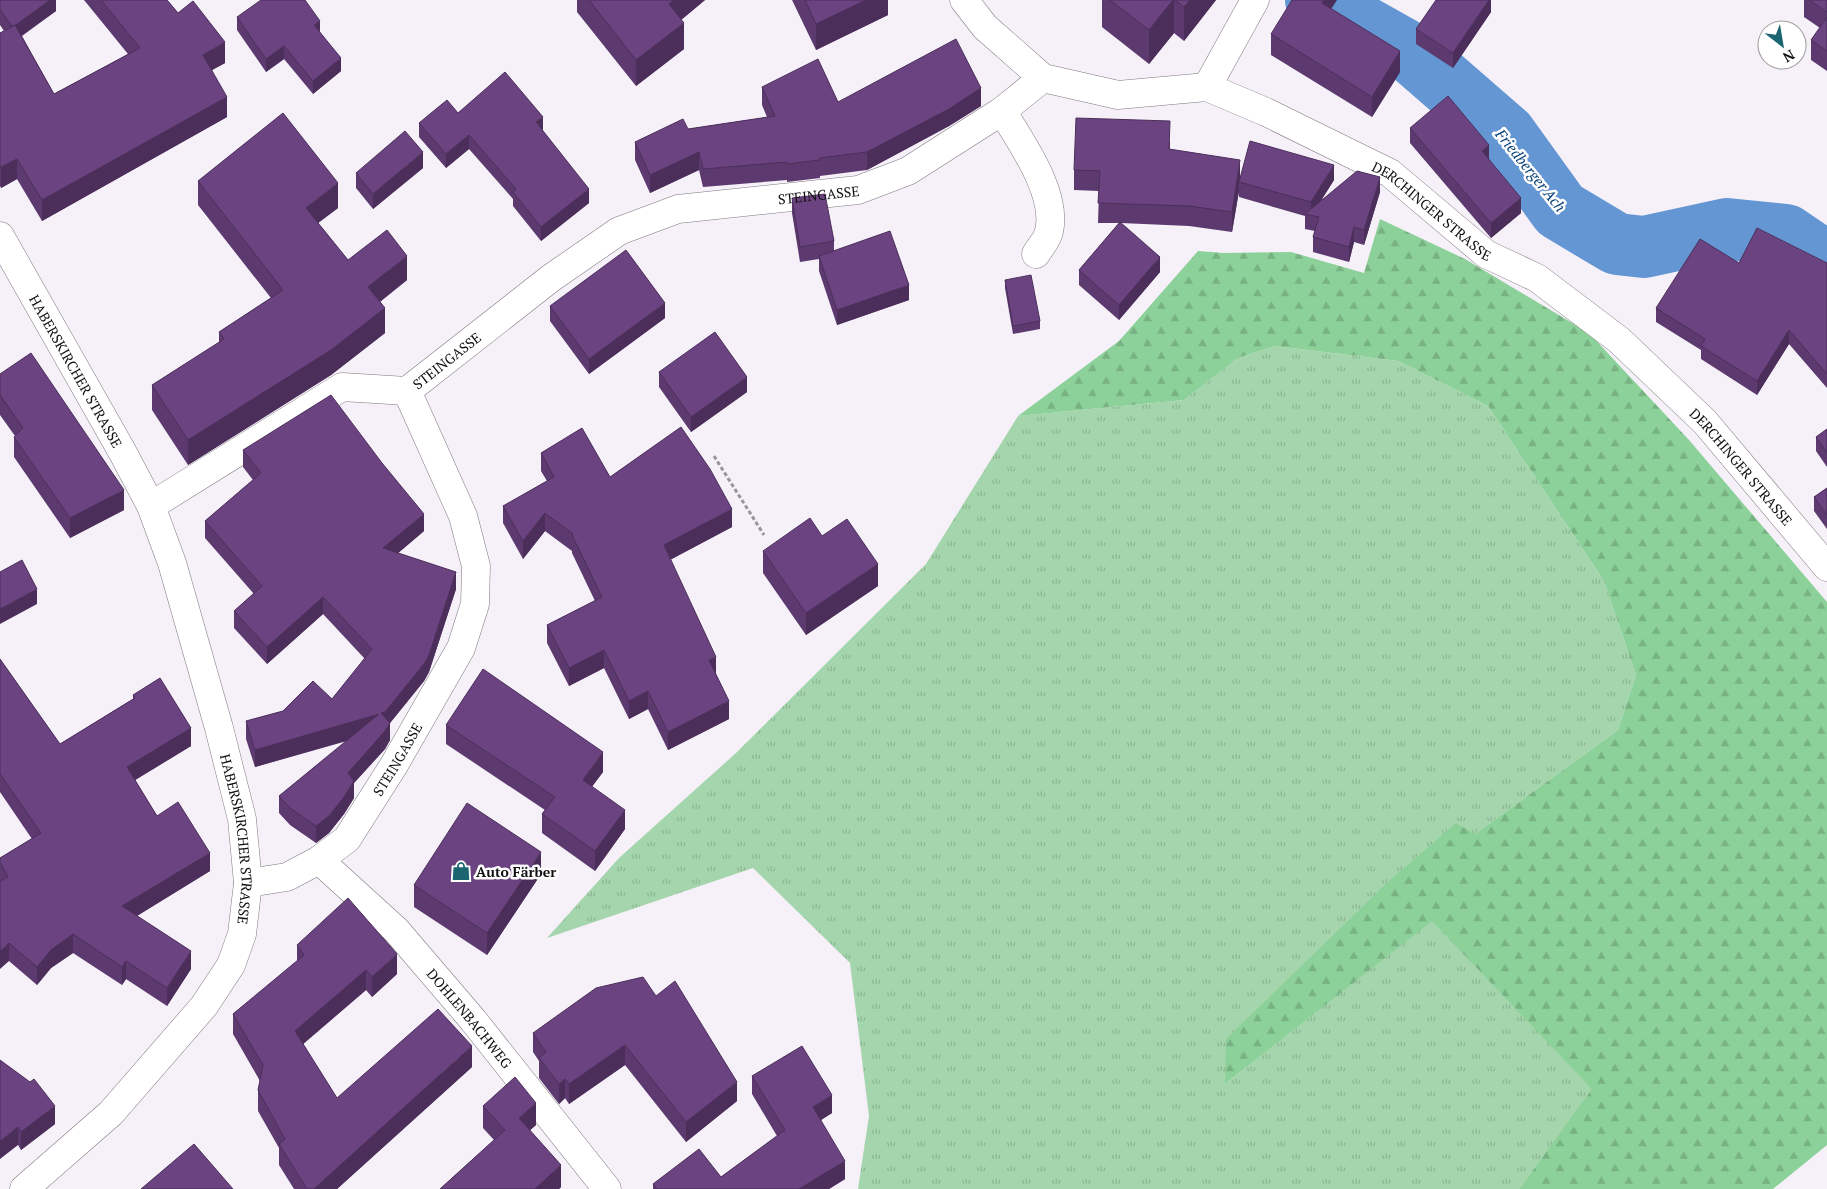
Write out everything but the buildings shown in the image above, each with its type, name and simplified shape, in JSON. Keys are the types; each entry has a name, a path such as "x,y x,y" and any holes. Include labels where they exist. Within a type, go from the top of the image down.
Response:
{"street":[{"name":"DERCHINGER STRASSE","path":"964,0 985,27 1043,78 1118,95 1207,87 1266,112 1390,173 1486,254 1537,278 1619,340 1705,422 1827,567"},
{"path":"1207,87 1255,0"},
{"name":"STEINGASSE","path":"248,883 287,876 319,860 347,839 394,765 461,648 476,604 476,566 463,516 407,391 551,278 619,231 678,209 858,190 908,171 1002,111 1043,78"},
{"path":"1002,111 1035,166 1050,206 1049,232 1036,254"},
{"name":"HABERSKIRCHER STRASSE","path":"0,236 123,453 150,506 172,563 219,728 242,819 248,883 242,934 231,965 204,1006 111,1113 24,1189"},
{"path":"150,506 342,387 407,391"},
{"name":"DOHLENBACHWEG","path":"319,860 396,930 474,1020 607,1189"}],"path":[{"path":"714,456 764,535"}],"green space":[{"path":"1380,219 1465,259 1589,333 1689,440 1827,602 1827,1145 1773,1189 1519,1189 1592,1089 1432,921 1225,1084 1226,1039 1388,882 1456,823 1475,834 1618,730 1636,675 1604,581 1488,406 1398,361 1275,346 1238,358 1184,400 1018,416 1119,341 1198,251 1224,253 1291,252 1364,273"},
{"path":"1275,346 1398,361 1488,406 1604,581 1636,675 1618,730 1475,834 1225,1084 1432,920 1593,1089 1519,1189 858,1189 869,1116 850,963 753,868 547,938 619,858 736,753 926,564 1018,416 1184,400 1238,358"}],"waterway":[{"name":"Friedberger Ach","path":"1316,0 1414,55 1506,135 1560,210 1617,244 1644,247 1727,229 1786,235 1827,263"}],"place":[{"name":"Auto Färber","path":"461,871"}]}
